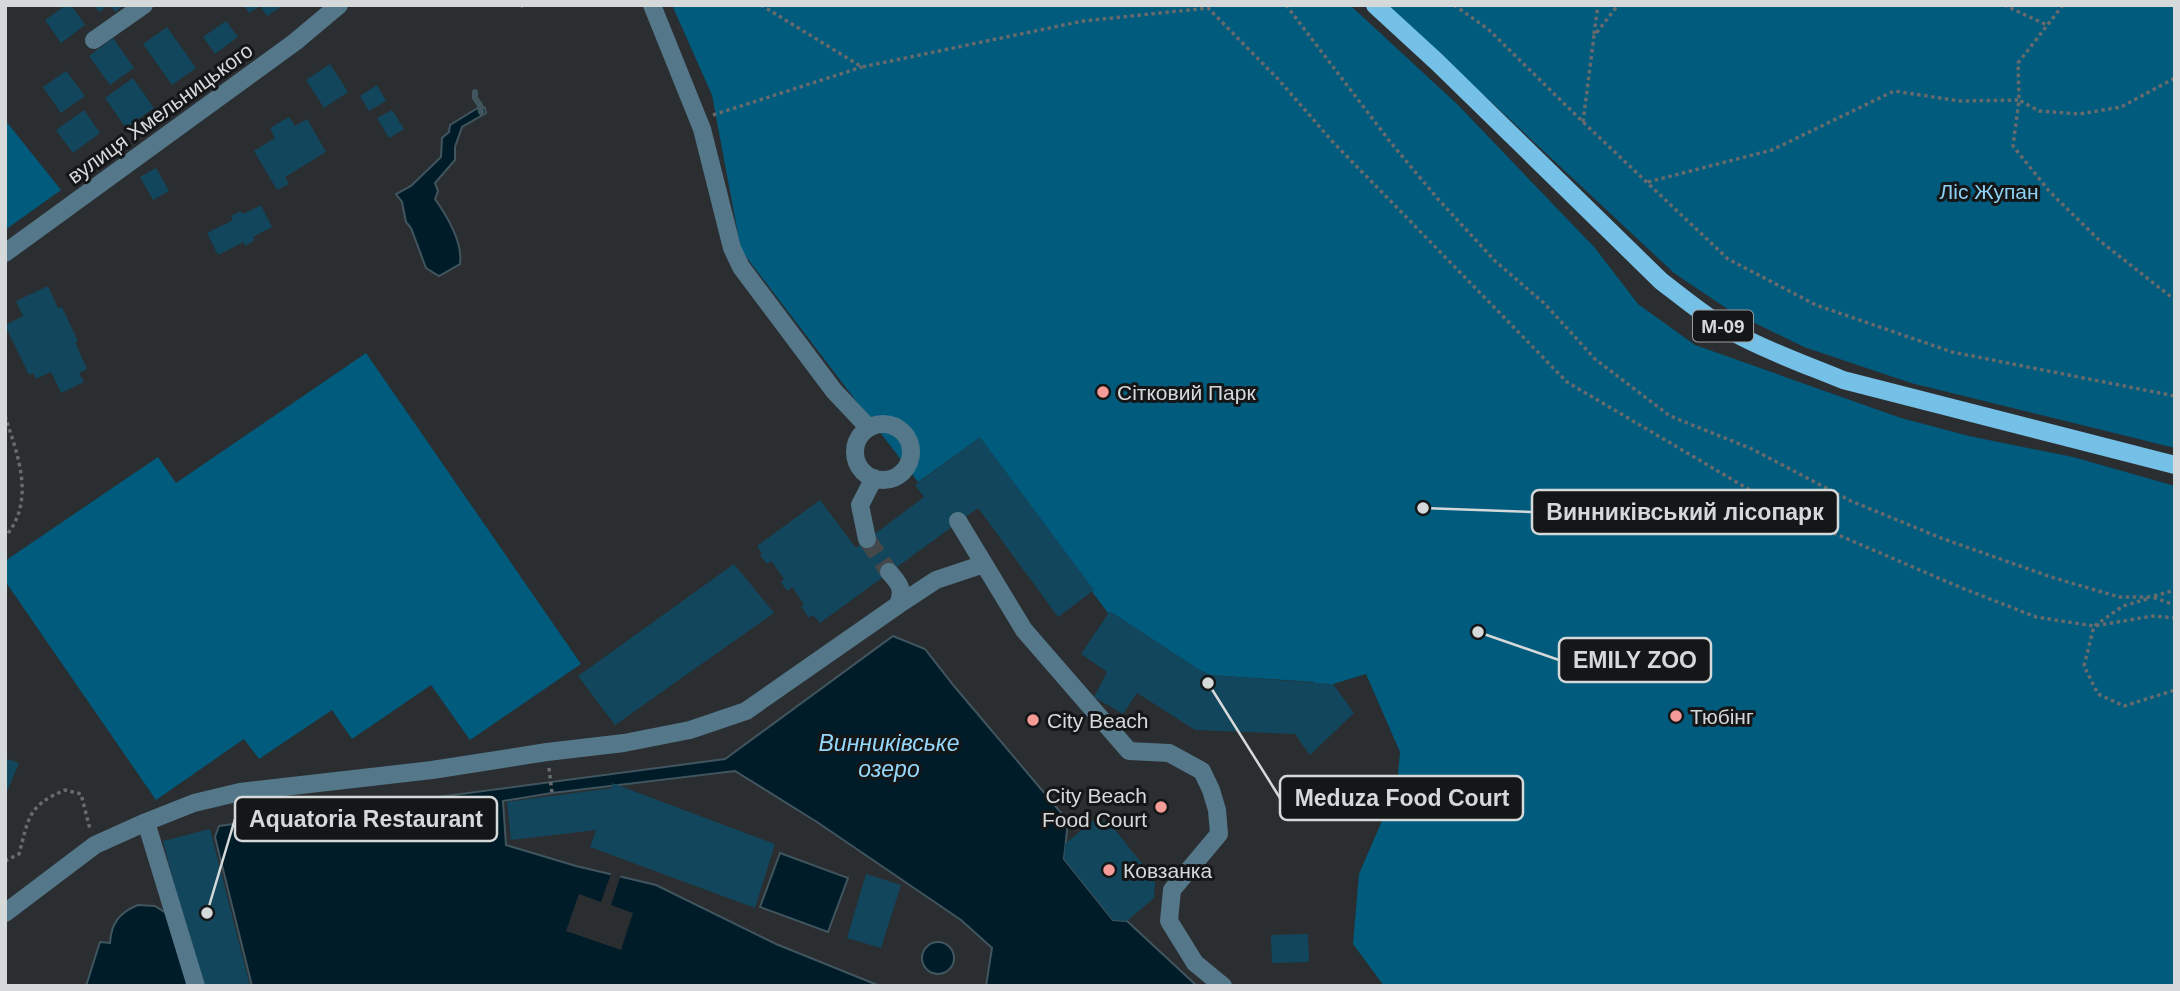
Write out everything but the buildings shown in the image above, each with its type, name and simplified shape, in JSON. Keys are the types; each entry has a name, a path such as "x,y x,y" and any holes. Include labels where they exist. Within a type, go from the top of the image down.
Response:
{"main road":[{"name":"М-09","path":"1375,5 1661,281 1700,311 1740,336 1843,380 2175,465"}],"street":[{"path":"94,40 144,5"},
{"name":"вулиця Хмельницького","path":"5,253 295,42 339,5"},
{"path":"652,5 698,120 732,248 741,267 834,391 868,427"},
{"path":"883,424 900,429 910,443 908,464 899,475 883,480 874,478 860,468 855,451 856,442 868,427 883,424"},
{"path":"867,539 860,505 874,478"},
{"path":"958,521 1024,630 1129,751 1168,752 1202,771 1214,800 1219,834 1172,890 1168,921 1195,963 1223,986"},
{"path":"5,913 95,845 194,803 240,792 432,770 624,743 690,730 728,719 746,711 936,580 984,564"},
{"path":"889,572 901,585 902,595 898,605"},
{"path":"146,822 196,986"}],"path":[{"path":"761,5 862,67"},
{"path":"1286,5 1391,143 1495,261 1545,304 1595,359 1670,416 1752,449 1850,501 1941,538 2051,578 2119,597 2152,597 2175,605"},
{"path":"1454,5 1488,29 1728,259 1816,305 1952,352 2175,396"},
{"path":"1583,122 1598,5"},
{"path":"1594,36 1618,5"},
{"path":"2004,5 2048,25"},
{"path":"2063,5 2018,63 2019,100 2013,146 2049,191 2100,241 2175,300"},
{"path":"698,120 862,67 1083,21 1208,8 1278,79 1332,141 1567,382 1794,516 2036,617 2094,626 2153,616 2175,618"},
{"path":"1648,182 1772,150 1894,90 1960,101 2019,100 2039,111 2079,114 2121,107 2175,79"},
{"path":"5,416 21,464 23,493 17,518 5,537"},
{"path":"2175,590 2123,606 2094,626 2084,666 2098,694 2124,706 2175,690"},
{"path":"547,752 552,793"},
{"path":"5,861 19,855 31,813 41,801 65,790 81,794 95,845"}],"green space":[{"path":"672,5 1350,5 1458,105 1595,248 1638,304 1695,345 1901,418 1969,436 2073,457 2175,486 2175,986 1384,986 1353,944 1359,874 1397,786 1400,752 1366,674 1333,684 1314,684 1210,675 1189,665 1108,613 978,439 918,482 741,250 712,95"},
{"name":"Ліс Жупан","path":"1375,5 2175,5 2175,448 1911,383 1804,347 1732,312 1674,273 1488,99"},
{"path":"5,120 61,190 5,230"},
{"path":"366,353 581,664 470,740 431,685 352,739 332,710 259,759 244,739 156,800 5,581 5,561 158,457 176,483"}],"water":[{"path":"481,106 486,113 462,127 455,147 455,160 435,183 438,191 435,199 453,230 460,256 460,264 439,276 426,268 411,228 406,222 402,202 396,194 411,186 441,157 442,138 449,132 450,125"},
{"name":"Винниківське озеро","path":"893,636 925,649 1068,821 1064,859 1113,920 1127,921 1197,986 986,986 992,948 961,920 817,822 735,771 503,801 506,845 576,866 656,885 776,944 880,986 252,986 215,837 219,826 725,759"},
{"path":"780,853 848,878 828,932 760,907"},
{"path":"138,905 155,906 169,915 193,986 86,986 100,942 110,943 112,930 118,919"},
{"path":"938,942 950,946 954,958 950,970 938,974 926,970 922,958 926,946"}],"pier":[{"path":"612,871 621,874 611,905 633,913 621,950 566,931 579,894 601,902"}],"waterway":[{"path":"475,92 481,112"}],"tunnel":[{"path":"867,539 889,572"}],"place":[{"name":"Сітковий Парк","path":"1103,392"},
{"name":"Винниківський лісопарк","path":"1423,508"},
{"name":"EMILY ZOO","path":"1478,632"},
{"name":"Meduza Food Court","path":"1208,683"},
{"name":"Тюбінг","path":"1676,716"},
{"name":"City Beach","path":"1033,720"},
{"name":"City Beach Food Court","path":"1161,807"},
{"name":"Ковзанка","path":"1109,870"},
{"name":"Aquatoria Restaurant","path":"207,913"}]}
